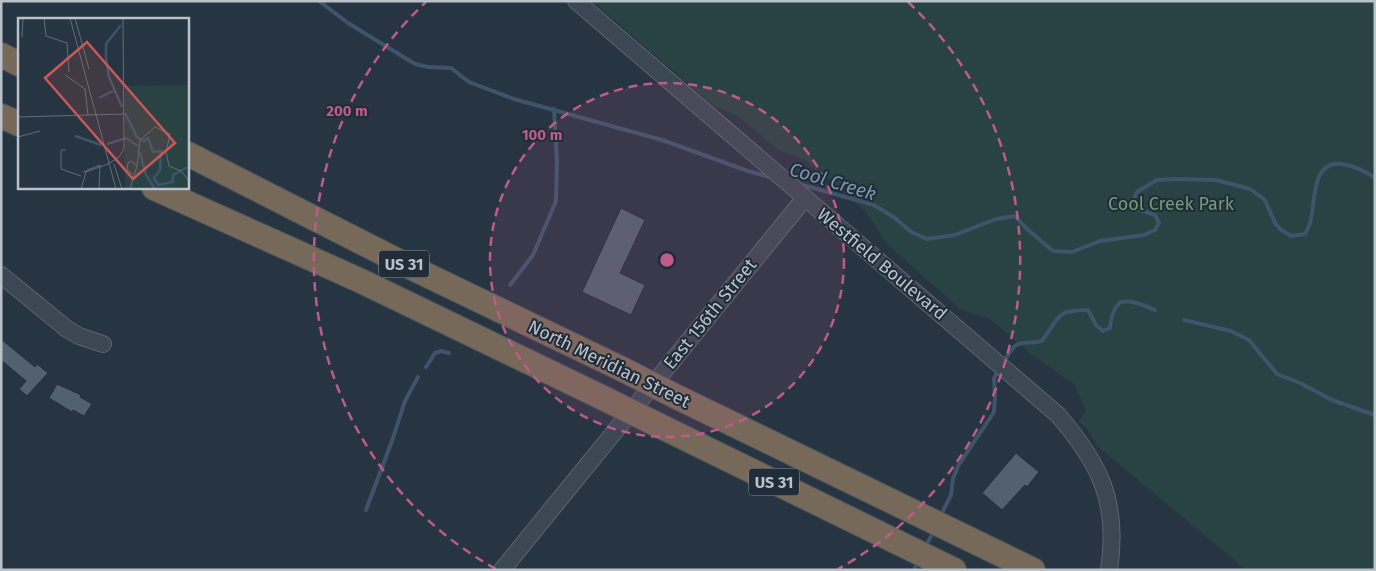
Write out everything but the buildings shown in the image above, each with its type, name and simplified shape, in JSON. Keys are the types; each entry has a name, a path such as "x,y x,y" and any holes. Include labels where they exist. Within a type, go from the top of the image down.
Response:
{"highway":[{"path":"1,55 18,64"},
{"path":"1,64 18,72"},
{"path":"1,116 18,124"},
{"path":"1,132 18,140"},
{"name":"North Meridian Street","path":"189,155 406,265 1033,570"},
{"path":"145,189 206,212"},
{"name":"North Meridian Street","path":"156,189 362,281 950,567"}],"street":[{"name":"Westfield Boulevard","path":"576,1 994,358 1058,415 1080,440 1106,492 1112,528 1109,570"},
{"name":"East 156th Street","path":"502,570 800,194"},
{"path":"1,275 67,329 79,336 103,344"}],"green space":[{"name":"Cool Creek Park","path":"592,1 1375,1 1375,570 1246,570 1097,446 1087,429 1079,421 1086,411 1075,385 1032,355 990,319 961,310 887,244 865,211 805,160 778,150 738,116 714,106"}],"waterway":[{"name":"Cool Creek","path":"319,1 348,23 415,64 428,67 451,68 469,82 514,99 662,140 770,177"},
{"path":"510,285 533,255 556,201 557,161 554,109"},
{"name":"Cool Creek","path":"799,184 874,205 895,218 911,232 927,239 955,235 996,219 1015,216 1053,251 1072,252 1100,241 1144,235 1155,230 1159,223 1155,215 1137,209 1134,199 1137,192 1157,180 1216,180 1250,189 1265,200 1275,223 1280,229 1291,236 1306,233 1312,215 1316,185 1324,169 1332,165 1342,164 1360,169 1375,178"},
{"path":"1004,362 1016,345 1042,341 1059,316 1069,311 1088,310 1096,325 1103,331 1110,328 1113,314 1120,302 1134,302 1155,310"},
{"path":"1184,320 1231,331 1249,340 1277,374 1300,383 1332,400 1375,415"},
{"path":"426,367 435,353 441,351 449,353"},
{"path":"940,517 951,495 953,479 958,466 994,412 994,378 999,370"},
{"path":"366,510 405,401 418,377"},
{"path":"926,546 934,530"},
{"path":"914,570 918,561"}]}
